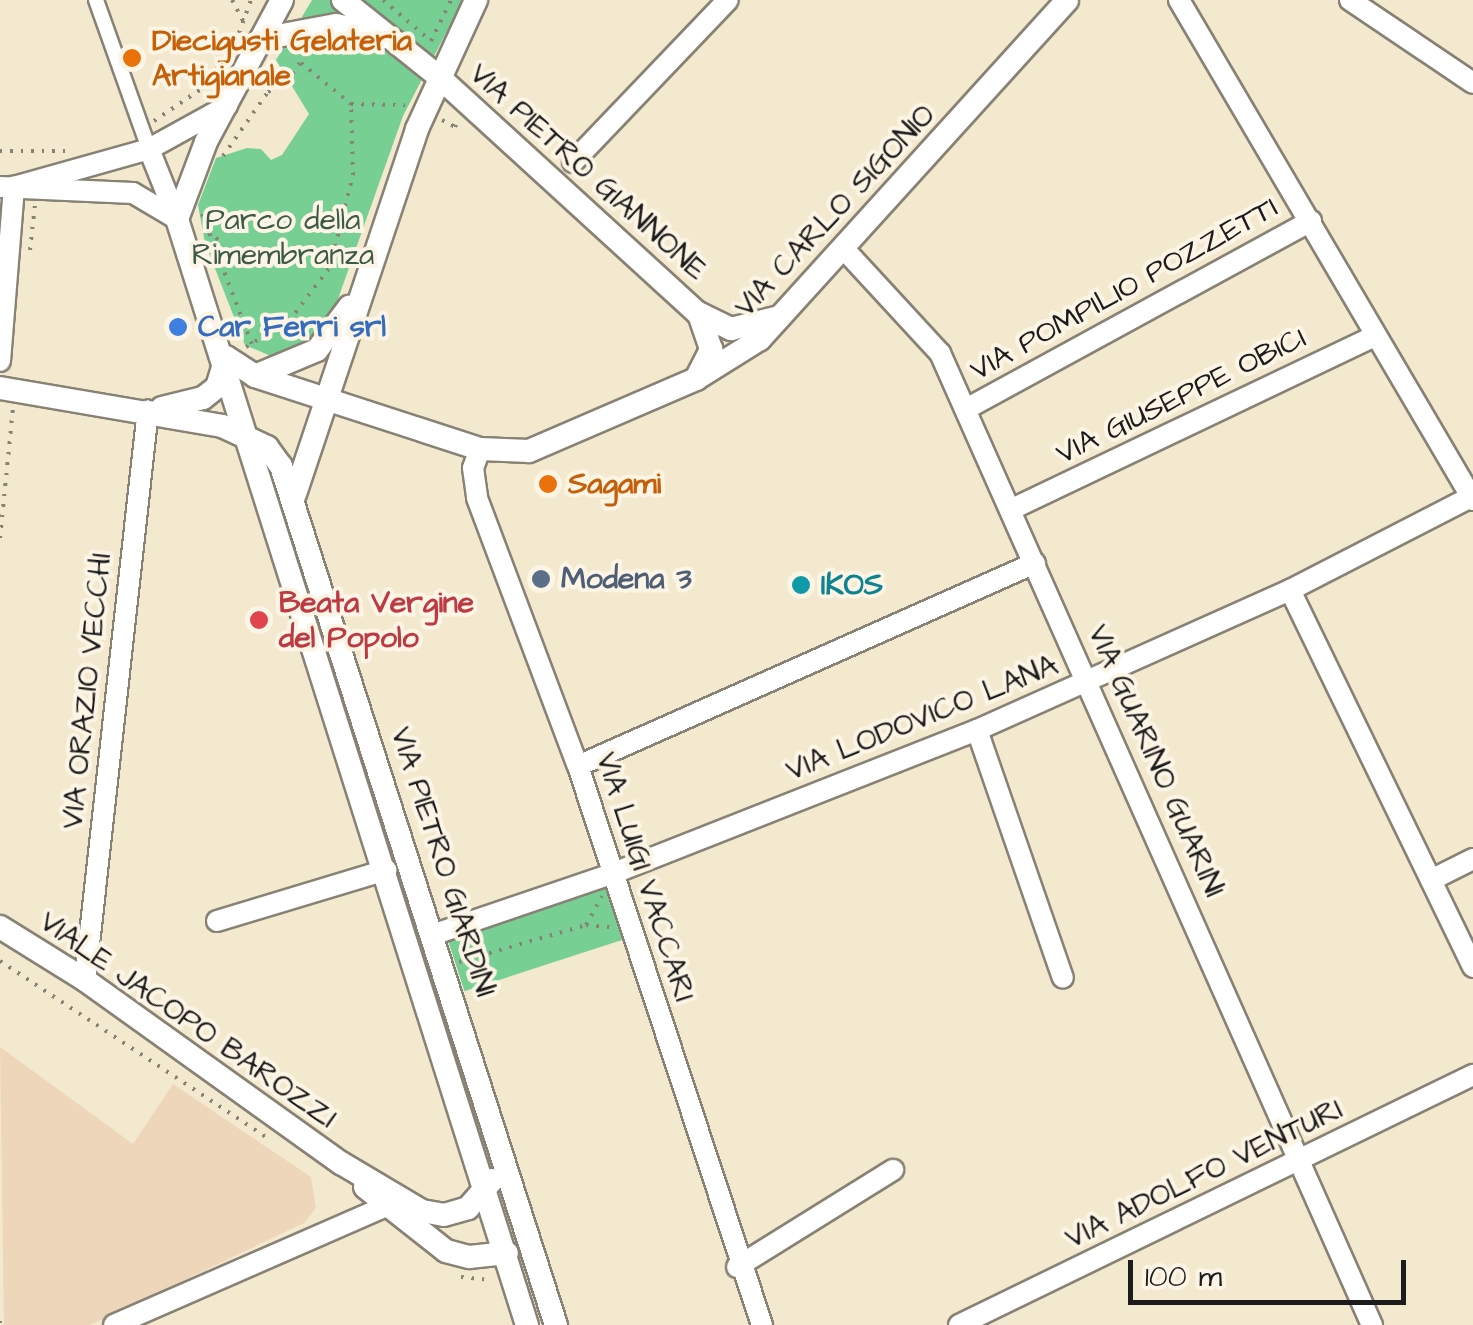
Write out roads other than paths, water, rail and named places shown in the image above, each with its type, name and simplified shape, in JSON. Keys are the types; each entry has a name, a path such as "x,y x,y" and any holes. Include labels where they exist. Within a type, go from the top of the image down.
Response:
{"street":[{"path":"96,0 177,219"},
{"name":"VIA PIETRO GIANNONE","path":"342,0 438,76 698,313 731,329 779,316"},
{"path":"295,494 424,111 476,0"},
{"path":"573,162 728,0"},
{"name":"VIA CARLO SIGONIO","path":"226,358 255,376 480,449 530,451 696,379 741,354 843,248 1067,0"},
{"path":"1179,0 1473,498"},
{"path":"1350,0 1473,83"},
{"path":"177,219 275,4"},
{"path":"262,39 336,25 393,39"},
{"path":"7,187 150,148 227,106"},
{"path":"7,187 132,193 177,219"},
{"path":"0,361 7,187"},
{"name":"VIA PIETRO GIARDINI","path":"177,219 226,358 246,434 488,1190 527,1325"},
{"name":"VIA POMPILIO POZZETTI","path":"966,409 1311,221"},
{"name":"VIA GUARINO GUARINI","path":"843,248 940,353 1372,1325"},
{"path":"255,376 317,350 346,314 373,258"},
{"name":"VIA PIETRO GIANNONE","path":"696,379 711,348 698,313"},
{"name":"VIA GIUSEPPE OBICI","path":"1012,509 1375,336"},
{"path":"148,410 203,398 217,387 226,358"},
{"path":"0,388 148,410 246,434"},
{"name":"VIA ORAZIO VECCHI","path":"85,980 148,410"},
{"name":"VIA PIETRO GIARDINI","path":"246,434 267,447 295,494 556,1325"},
{"name":"VIA LUIGI VACCARI","path":"480,449 473,468 478,498 578,766 737,1266 762,1325"},
{"name":"VIA LODOVICO LANA","path":"435,934 614,873 977,730 1290,590 1473,498"},
{"path":"578,766 1035,563"},
{"path":"1290,590 1473,967"},
{"path":"977,730 1063,978"},
{"path":"1431,880 1473,859"},
{"path":"216,921 386,870"},
{"name":"VIALE JACOPO BAROZZI","path":"0,927 85,980 341,1163 433,1213 468,1208 488,1190"},
{"path":"0,942 39,950"},
{"name":"VIA ADOLFO VENTURI","path":"960,1325 1298,1164 1473,1075"},
{"path":"488,1190 504,1154"},
{"name":"VIALE JACOPO BAROZZI","path":"341,1163 384,1207 446,1251 469,1258 506,1254"},
{"path":"737,1266 893,1170"},
{"path":"114,1325 384,1207"}],"place":[{"name":"Diecigusti Gelateria Artigianale","path":"132,58"},
{"name":"Car Ferri srl","path":"178,327"},
{"name":"Sagami","path":"548,484"},
{"name":"Modena 3","path":"541,579"},
{"name":"IKOS","path":"801,585"},
{"name":"Beata Vergine del Popolo","path":"259,620"}],"park label":[{"name":"Parco della Rimembranza","path":"283,237"}]}
